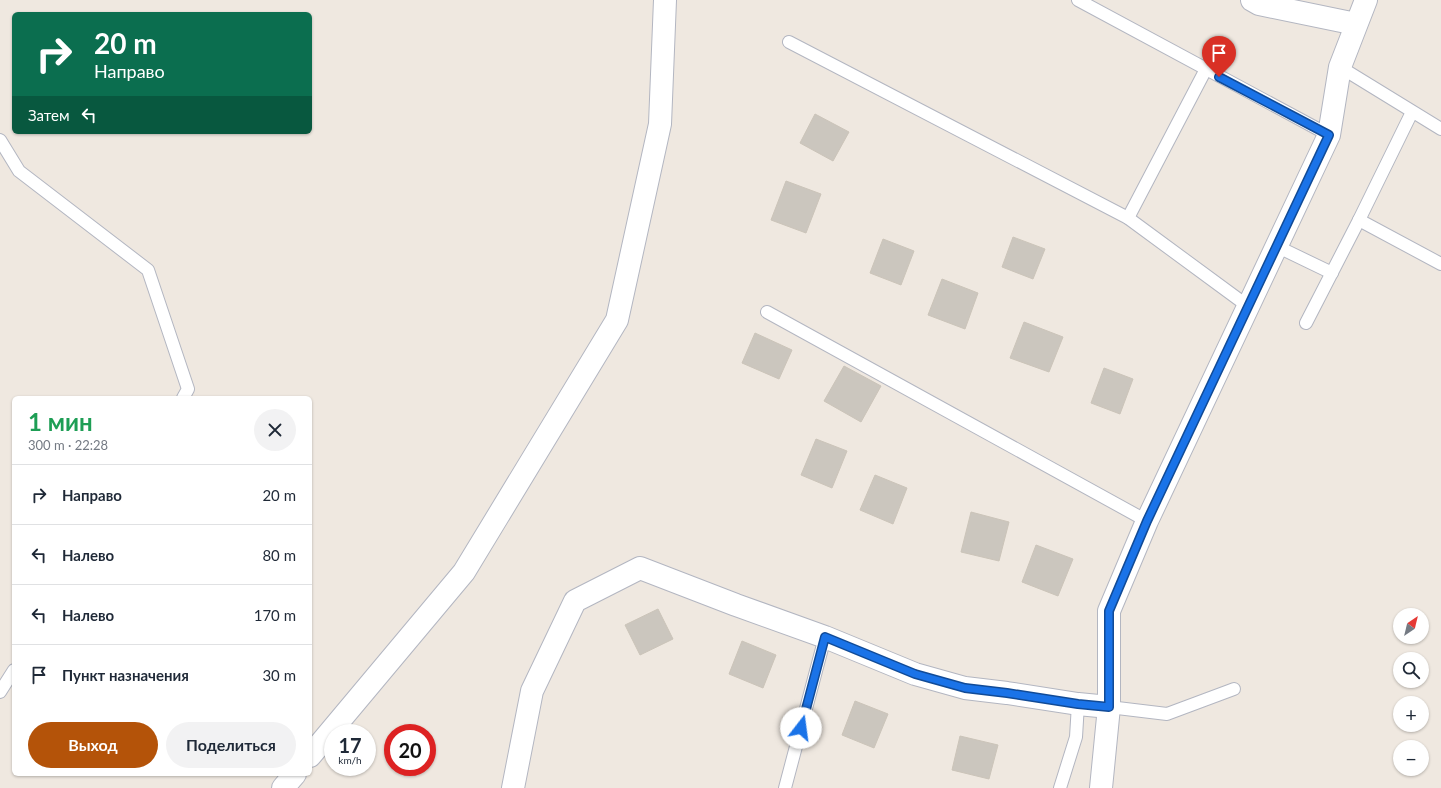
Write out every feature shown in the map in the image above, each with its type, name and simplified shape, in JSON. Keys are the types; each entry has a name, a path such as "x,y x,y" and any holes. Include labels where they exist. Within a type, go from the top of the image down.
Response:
{"street":[{"path":"312,754 464,572 617,320 660,124 665,0"},
{"path":"1252,0 1259,4 1356,24"},
{"path":"1101,788 1109,707 1109,611 1147,521 1329,135 1340,67 1366,0"},
{"path":"513,788 532,690 575,601 640,568 736,606 825,637 915,674 965,688 1109,707"},
{"path":"283,788 293,776"}],"lane":[{"path":"1078,0 1329,135"},
{"path":"789,42 1128,218 1249,307"},
{"path":"1340,67 1441,130"},
{"path":"1128,218 1206,70"},
{"path":"1306,323 1412,112"},
{"path":"0,140 19,171 148,270 188,389 184,396"},
{"path":"1359,220 1441,264"},
{"path":"1276,246 1332,273"},
{"path":"767,312 1147,521"},
{"path":"786,788 825,637"},
{"path":"0,692 12,673"},
{"path":"1109,707 1167,714 1234,689"},
{"path":"1060,788 1076,737 1078,704"}],"building":[{"path":"815,114 849,132 833,161 800,143"},
{"path":"786,181 821,194 806,233 771,220"},
{"path":"1013,237 1045,249 1033,279 1002,267"},
{"path":"883,239 914,251 901,285 870,273"},
{"path":"942,279 978,293 965,329 928,315"},
{"path":"1024,322 1063,337 1049,372 1010,358"},
{"path":"755,333 792,350 779,379 742,363"},
{"path":"844,366 881,386 861,422 824,401"},
{"path":"1104,368 1133,379 1120,414 1091,403"},
{"path":"816,439 847,451 832,488 801,475"},
{"path":"875,475 907,488 893,524 860,510"},
{"path":"971,512 1009,522 999,561 961,552"},
{"path":"1036,545 1073,559 1058,596 1022,582"},
{"path":"658,609 673,639 640,655 625,625"},
{"path":"742,641 776,655 763,688 729,674"},
{"path":"855,701 888,714 874,748 842,735"},
{"path":"960,736 998,745 989,779 952,770"}],"route":[{"path":"801,728 825,637 915,674 965,688 1109,707 1109,611 1147,521 1329,135 1219,77"}]}
